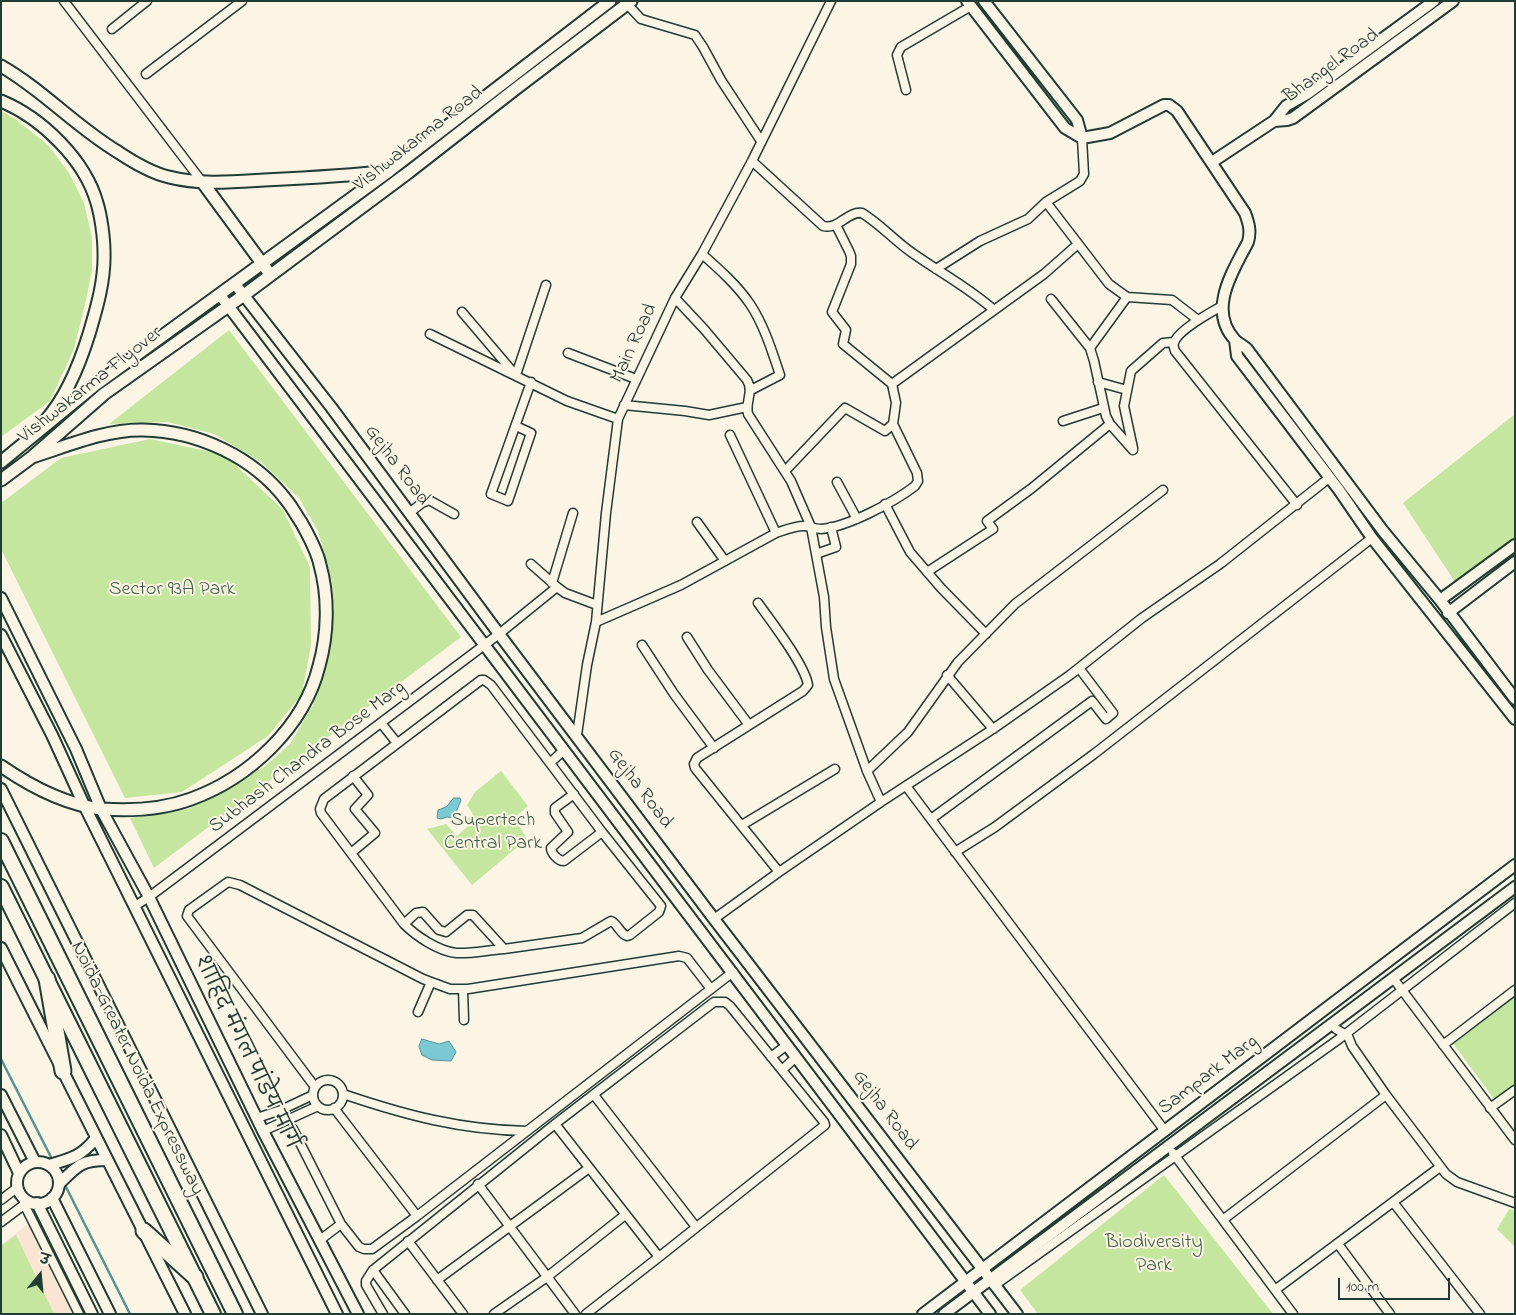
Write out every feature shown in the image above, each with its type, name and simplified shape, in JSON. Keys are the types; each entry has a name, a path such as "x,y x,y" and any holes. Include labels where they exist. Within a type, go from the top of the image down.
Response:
{"highway":[{"name":"Noida-Greater Noida Expressway","path":"1,841 235,1314"},
{"name":"Noida-Greater Noida Expressway","path":"1,887 213,1314"},
{"path":"47,979 63,1071"},
{"path":"144,1231 195,1277"}],"main road":[{"name":"Vishwakarma Road","path":"228,306 409,172 556,50 605,3"},
{"name":"Vishwakarma Road","path":"220,295 556,50 629,3"},
{"path":"1,66 23,80 80,126 117,152 162,175 204,183 390,171"},
{"path":"1,101 16,107 40,124 62,145 83,173 97,203 104,252 102,287 84,352 52,414 21,447"},
{"path":"204,183 270,275"},
{"name":"Vishwakarma Flyover","path":"1,462 95,385 220,295"},
{"name":"Vishwakarma Flyover","path":"1,480 32,457 104,394 228,306"},
{"path":"1,766 33,786 67,800 100,809 121,810 163,806 191,799 227,783 266,753 292,723 307,698 319,667 326,632 325,595 320,564 307,533 287,501 263,474 236,454 205,441 180,434 142,430 117,432 88,439 32,457"}],"street":[{"path":"64,1 204,183"},
{"path":"112,29 147,1"},
{"path":"146,74 242,1"},
{"name":"Main Road","path":"577,736 587,665 596,622 607,504 618,419 675,298 702,254 752,161 831,1"},
{"path":"936,269 980,241 1028,219 1046,202 1083,178 1082,138 1077,120 984,1"},
{"name":"Bhangel Road","path":"1212,162 1274,121 1286,106 1307,94 1434,1"},
{"name":"Bhangel Road","path":"1274,121 1293,118 1453,1"},
{"path":"629,3 641,19 688,32 699,39 721,80 761,141"},
{"path":"906,90 898,63 898,51 908,41 969,4 1065,128 1082,138 1110,133 1157,108 1169,105 1177,111 1245,213 1250,225 1248,242 1229,279 1222,306 1222,316 1235,340 1237,356 1339,490 1372,538 1515,720"},
{"name":"Bhangel Road","path":"1402,23 1409,34"},
{"path":"1307,94 1313,103"},
{"path":"752,161 818,223 828,227 836,225 854,214 862,213 894,240 976,294 994,310"},
{"path":"1046,202 1109,284 1127,297 1172,300 1198,320"},
{"path":"596,622 662,594 776,533 802,526 819,529 831,527 857,519 910,490 918,481 917,473 893,424 896,402 892,384 842,344 846,330 834,315 833,309 851,264 851,256 836,225"},
{"path":"892,384 1044,274 1078,244"},
{"path":"702,254 720,270 750,305 764,332 780,375 751,390"},
{"name":"Gejha Road","path":"235,284 331,407 714,919 1017,1314"},
{"path":"516,375 546,285"},
{"name":"Gejha Road","path":"220,295 990,1314"},
{"path":"1090,348 1127,297"},
{"path":"675,298 747,380 751,390 746,407 748,414 791,481 811,528 824,597 826,627 834,679 867,771 881,802"},
{"path":"1051,299 1090,348 1103,408 1110,424 1133,450 1124,406 1131,371 1163,343 1174,342 1198,320 1222,306"},
{"path":"462,312 516,375"},
{"path":"430,334 567,401 618,419"},
{"path":"1235,340 1248,349 1395,545 1440,600 1515,699"},
{"path":"1174,342 1175,351 1296,505"},
{"path":"568,353 636,379"},
{"path":"516,426 532,433 508,501 491,494 531,382"},
{"path":"1098,382 1128,390"},
{"path":"624,405 709,415 746,407"},
{"path":"785,471 845,408 885,431 893,424"},
{"path":"1063,421 1103,408"},
{"path":"927,572 993,529 987,522 1110,424"},
{"path":"730,435 776,533"},
{"path":"714,919 881,802 993,729 1080,668 1142,618 1220,564 1329,478"},
{"path":"837,482 857,519"},
{"path":"1339,490 1349,484"},
{"path":"867,771 908,732 947,676 1015,604 1163,490"},
{"path":"409,513 422,503 430,500 454,514"},
{"path":"885,504 910,552 986,634"},
{"path":"554,585 573,513"},
{"path":"697,522 725,561"},
{"path":"816,554 836,547 831,527"},
{"path":"956,852 995,827 1094,754 1372,538"},
{"path":"1385,554 1395,545"},
{"path":"1440,600 1515,545"},
{"path":"1448,612 1515,562"},
{"path":"531,564 554,585 573,597 597,605"},
{"name":"Subhash Chandra Bose Marg","path":"135,906 499,634 554,585"},
{"name":"शाहिद मंगल पांडेय मार्ग","path":"1,598 76,749 100,809 149,897 263,1130 358,1314"},
{"path":"758,603 780,634 807,680 808,685 803,691 695,761 695,768 779,872"},
{"path":"1,635 337,1314"},
{"path":"687,637 708,670 750,725"},
{"path":"642,645 674,694 714,748"},
{"path":"931,819 1092,701 1106,719 1113,713 1080,668"},
{"path":"947,676 993,729"},
{"path":"481,680 491,684 602,832 661,906 659,912 627,936 623,934 615,922 611,921 582,938 504,949 453,952 420,936 404,924 321,814 320,809 324,799 397,742 481,680"},
{"path":"381,723 397,742"},
{"path":"550,763 564,750"},
{"path":"742,824 835,769"},
{"path":"351,853 375,833 355,809 368,795 353,776"},
{"path":"906,786 1165,1131"},
{"path":"1,789 262,1314"},
{"path":"574,794 555,808 556,813 568,832 551,848 552,852 560,861 564,861 602,832"},
{"name":"Sampark Marg","path":"923,1314 1515,865"},
{"path":"318,1106 314,1091 187,916 189,910 224,884 232,882 431,982 450,989 462,989 679,956 687,958 710,989"},
{"name":"Sampark Marg","path":"944,1314 973,1291 992,1282 1167,1147 1334,1027 1393,978 1515,888"},
{"path":"992,1282 1175,1156 1342,1036 1515,903"},
{"path":"404,924 416,913 423,912 439,930 446,932 467,915 473,915 504,949"},
{"path":"1,948 186,1314"},
{"path":"293,1129 341,1224 359,1247 372,1249 527,1132 733,972"},
{"path":"1393,978 1515,1140"},
{"path":"418,1012 431,982"},
{"path":"462,989 464,1020"},
{"path":"1442,1045 1515,990"},
{"path":"383,1314 366,1285 366,1281 373,1270 555,1124 717,1002 725,1002 825,1125 586,1314"},
{"path":"1334,1027 1352,1046 1386,1095 1449,1177 1457,1182 1514,1200"},
{"path":"771,1057 787,1044"},
{"path":"782,1070 796,1057"},
{"path":"257,1118 287,1107 314,1091 321,1081 330,1080 337,1083 343,1094 400,1113 444,1124 527,1132"},
{"path":"1490,1108 1515,1090"},
{"path":"263,1130 318,1106 326,1109 334,1108 340,1102 343,1094"},
{"path":"1,1095 35,1162"},
{"path":"594,1095 696,1227"},
{"path":"1224,1219 1386,1095"},
{"path":"287,1107 293,1118"},
{"path":"334,1108 417,1216"},
{"path":"555,1124 659,1257"},
{"path":"1,1135 19,1173"},
{"path":"92,1314 30,1203 22,1196 18,1187 18,1177 26,1165 35,1162 50,1165 71,1159 84,1152 96,1138"},
{"path":"1167,1147 1224,1219 1293,1314"},
{"path":"59,1184 73,1170 86,1161 107,1160"},
{"path":"1,1222 30,1203 45,1202 52,1198 57,1192 59,1184 55,1170 50,1165"},
{"path":"1275,1290 1440,1167"},
{"path":"437,1280 511,1227 588,1168"},
{"path":"478,1184 575,1314"},
{"path":"1,1200 18,1187"},
{"path":"52,1198 110,1314"},
{"path":"1393,1202 1480,1314"},
{"path":"30,1203 79,1314"},
{"path":"494,1314 547,1277 625,1215"},
{"path":"320,1240 341,1224"},
{"path":"408,1241 463,1314"},
{"path":"1338,1244 1390,1314"},
{"path":"373,1270 404,1314"}],"shaded area":[{"path":"28,1224 73,1314 1,1314 1,1245"}],"green space":[{"path":"1,111 15,119 48,145 69,173 84,203 92,238 92,270 74,349 50,401 1,437"},
{"path":"229,330 461,637 154,868 130,818 188,809 264,767 290,744 313,705 326,669 334,607 332,581 318,531 299,498 261,462 214,434 168,422 109,424"},
{"path":"1515,414 1515,538 1455,582 1403,503"},
{"name":"Sector 93A Park","path":"150,439 225,455 283,510 310,567 311,645 302,694 268,736 182,792 125,798 1,549 1,503 61,458"},
{"name":"Supertech Central Park","path":"501,771 528,806 514,818 527,839 472,885 427,829 446,824 457,836 468,826 467,819 473,814 467,805 475,792"},
{"path":"1515,996 1515,1084 1494,1099 1452,1042"},
{"name":"Biodiversity Park","path":"1164,1175 1273,1314 1038,1314 1020,1290"},
{"path":"1509,1209 1515,1211 1515,1247 1497,1229"},
{"path":"16,1235 54,1314 1,1314 1,1246"}],"water":[{"path":"454,798 460,798 461,800 457,815 454,818 437,818 438,810 446,807"},
{"path":"422,1039 439,1044 449,1041 456,1052 451,1061 432,1060 422,1055 419,1047"}],"waterway":[{"path":"1,1059 53,1161"},
{"path":"55,1166 62,1179"},
{"path":"64,1183 130,1314"}]}
